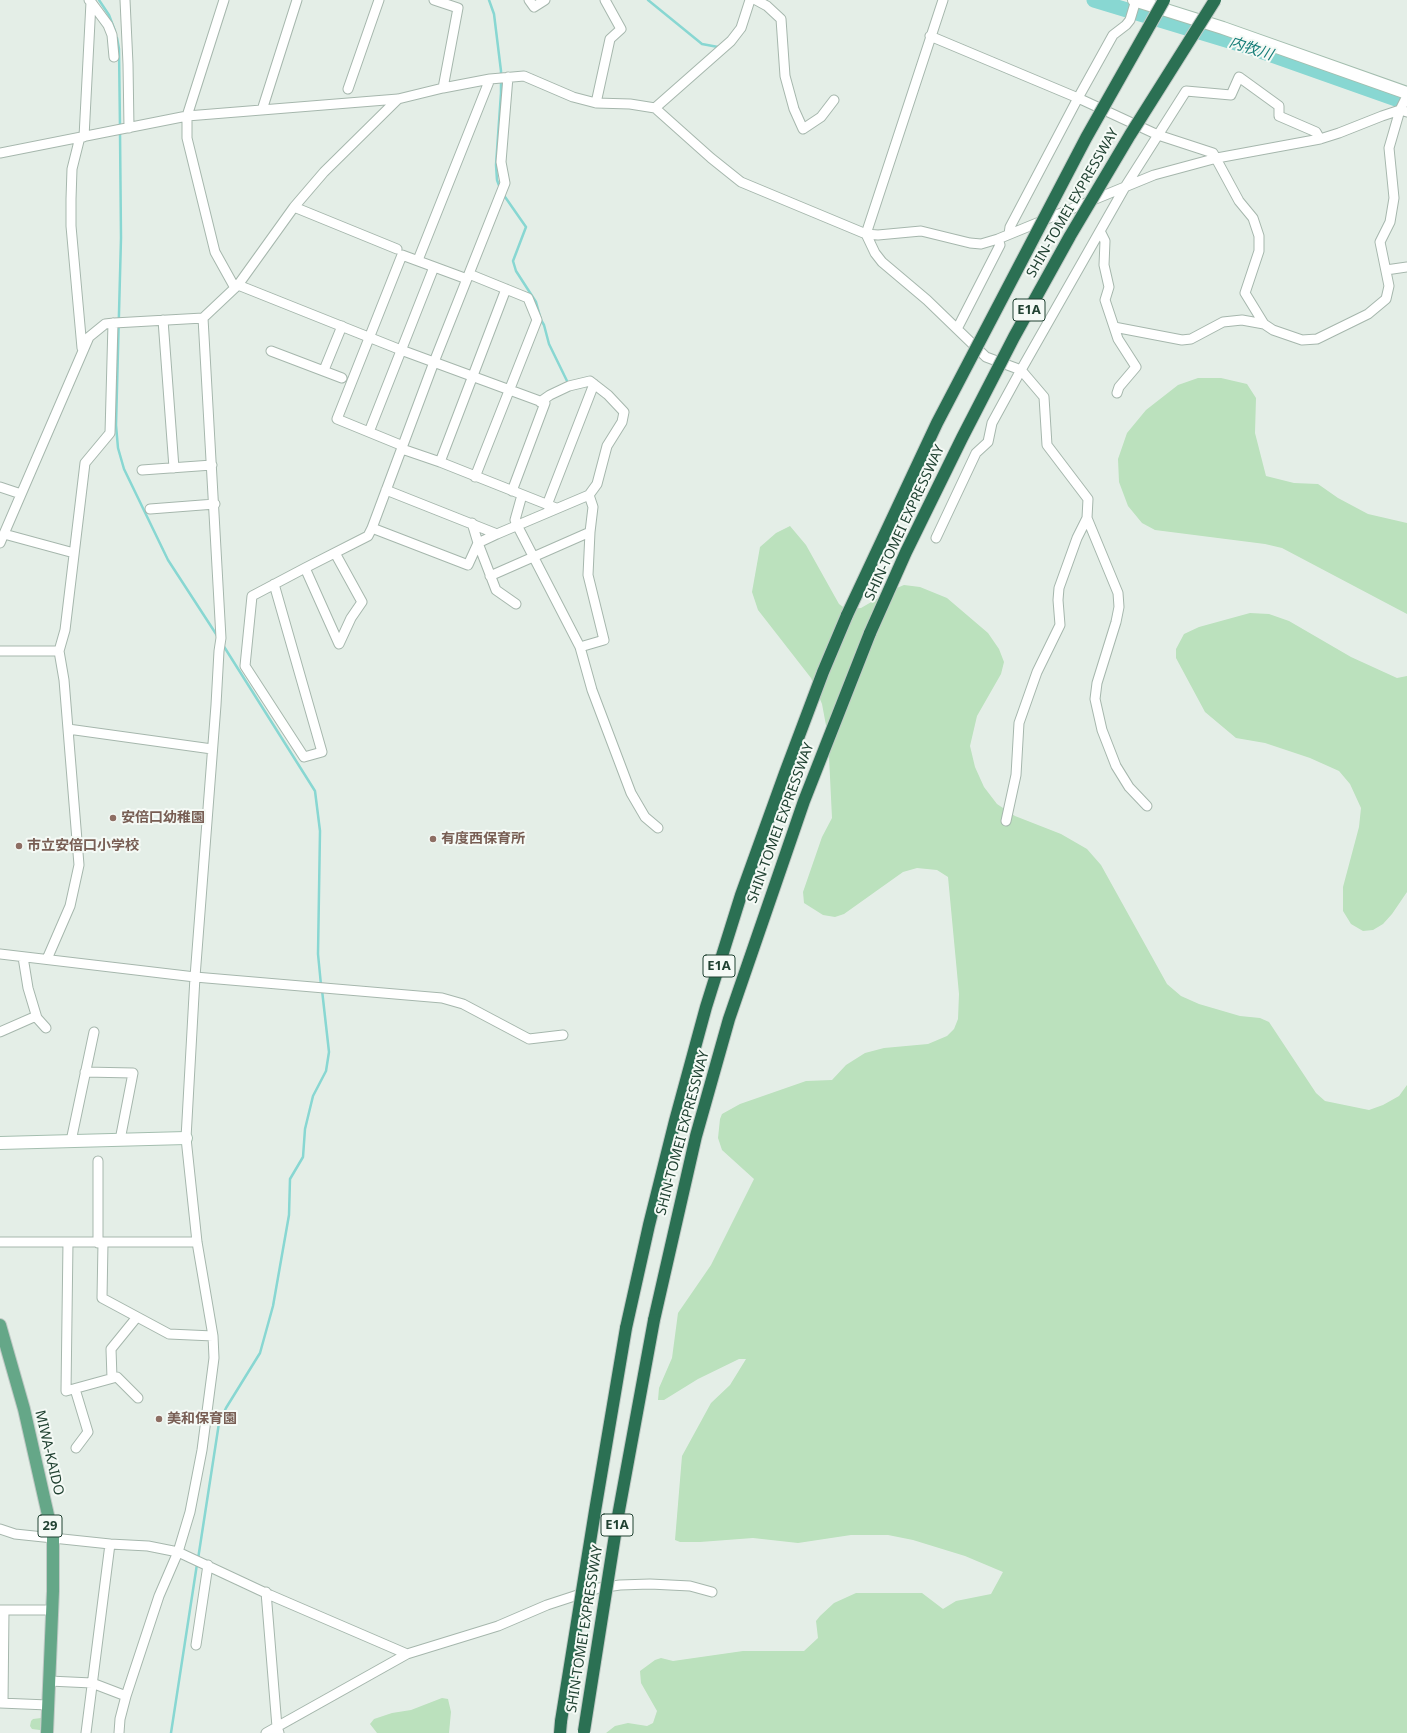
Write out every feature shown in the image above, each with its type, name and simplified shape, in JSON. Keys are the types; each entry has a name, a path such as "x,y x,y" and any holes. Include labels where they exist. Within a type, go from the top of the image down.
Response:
{"highway":[{"name":"SHIN-TOMEI EXPRESSWAY","path":"560,1727 594,1511 626,1328 648,1225 706,1007 741,895 782,780 823,672 847,615 937,423 1086,138 1164,0"},
{"name":"SHIN-TOMEI EXPRESSWAY","path":"584,1732 618,1516 654,1320 696,1136 729,1019 804,801 870,633 958,445 1014,337 1070,236 1130,135 1215,0"}],"main road":[{"name":"MIWA-KAIDO","path":"0,1325 24,1409 53,1537 47,1733"}],"street":[{"path":"125,0 128,64 127,129"},
{"path":"224,0 187,116 187,138 215,252 236,287 545,403 512,491"},
{"path":"262,110 297,0"},
{"path":"348,89 379,0"},
{"path":"434,0 458,8 443,88"},
{"path":"529,0 534,7 545,0"},
{"path":"596,103 610,39 622,29 605,0"},
{"path":"655,108 731,40 741,28 750,0"},
{"path":"756,0 767,6 781,19 785,76 794,110 803,129 822,117 834,100"},
{"path":"944,0 930,36 866,234 875,253 882,262 986,357 1021,370 1044,397 1047,445 1088,499 1087,518 1077,538 1059,588 1058,600 1060,625 1037,672 1019,723 1016,775 1006,821"},
{"path":"90,1 108,25 112,35 114,57"},
{"path":"82,348 73,258 71,199 72,169 82,137 90,1"},
{"path":"1009,234 1010,226 1113,35 1130,20 1135,1 1224,28 1407,95 1389,148 1394,198 1390,222 1380,242 1389,286 1386,298 1368,314 1316,339 1302,340 1273,330 1264,324 1242,320 1222,322 1191,339 1182,340 1114,327"},
{"path":"930,36 1078,98 1158,135 1213,153 1239,201 1253,218 1259,236 1259,251 1246,293 1264,324"},
{"path":"0,153 187,116 398,99 490,79 524,76 573,96 596,103 630,104 655,108 711,158 741,182 866,234 878,235 921,231 970,243 981,244 998,239 1154,174 1217,158 1320,139 1403,110"},
{"path":"274,584 322,752 304,757 245,666 252,596 274,584 368,536 372,528 434,362 505,184 501,162 508,77"},
{"path":"936,538 976,453 988,442 992,423 1021,370 1125,187 1186,91 1231,95 1239,77 1279,106 1279,116 1316,132 1320,139"},
{"path":"418,260 490,79"},
{"path":"0,543 82,348 89,337 105,324 203,318 236,287 294,207 324,172 398,99"},
{"path":"294,207 397,249"},
{"path":"1100,231 1105,240 1104,265 1109,287 1105,300 1114,327 1125,352 1136,367 1119,386 1117,393"},
{"path":"956,328 963,319 1000,245 998,239"},
{"path":"476,477 508,390 537,320 528,298 506,289 434,267 402,255 368,336 336,419 476,477 556,508"},
{"path":"369,432 434,267"},
{"path":"1386,270 1407,268"},
{"path":"440,462 506,289"},
{"path":"119,1733 120,1719 126,1696 159,1596 178,1552 190,1512 202,1450 214,1358 213,1336 197,1242 186,1138 195,977 221,638 203,318"},
{"path":"163,320 174,468"},
{"path":"47,959 70,906 79,865 64,680 59,652 65,630 85,463 110,433 113,323"},
{"path":"324,370 342,326"},
{"path":"271,351 342,378"},
{"path":"372,528 468,565 478,543 556,508 590,495 597,484 607,446 622,422 624,412 590,381 569,386 550,395 540,402"},
{"path":"547,504 594,384"},
{"path":"142,470 212,465"},
{"path":"0,487 21,494"},
{"path":"386,490 497,534"},
{"path":"522,495 515,520 517,525 580,647 592,690 630,793 645,817 658,828"},
{"path":"580,647 604,640 588,575 590,532 594,508 590,495"},
{"path":"150,508 214,504"},
{"path":"1087,518 1118,593 1119,607 1116,622 1097,683 1095,698 1102,730 1116,766 1130,787 1147,806"},
{"path":"472,523 496,590 516,604"},
{"path":"490,576 534,558 590,532"},
{"path":"4,534 74,553"},
{"path":"305,568 339,644 351,618 362,602 335,553"},
{"path":"0,651 59,652"},
{"path":"68,729 212,749"},
{"path":"0,954 195,977 442,998 463,1004 529,1039 563,1035"},
{"path":"24,957 28,988 37,1018 46,1028"},
{"path":"0,1032 34,1017 37,1018"},
{"path":"71,1141 94,1032"},
{"path":"85,1072 133,1073 120,1140"},
{"path":"0,1143 186,1138"},
{"path":"98,1161 102,1298 169,1334 213,1336"},
{"path":"0,1242 197,1242"},
{"path":"68,1242 66,1391 117,1377 138,1398"},
{"path":"112,1378 110,1349 137,1317"},
{"path":"75,1389 88,1432 76,1448"},
{"path":"0,1529 15,1534 110,1544 148,1546 178,1552 407,1654"},
{"path":"86,1733 110,1544"},
{"path":"196,1645 208,1565"},
{"path":"266,1733 278,1730 407,1654 498,1626 547,1605 599,1588 620,1585 650,1584 690,1586 712,1592"},
{"path":"266,1592 278,1730"},
{"path":"48,1705 2,1703 2,1610 51,1610"},
{"path":"49,1681 92,1683 126,1696"}],"green space":[{"path":"1198,378 1221,378 1247,384 1256,398 1255,433 1266,476 1294,483 1318,484 1338,498 1368,514 1407,523 1407,614 1282,548 1265,544 1155,530 1142,523 1128,506 1119,482 1118,459 1127,433 1146,410 1178,385"},
{"path":"790,526 806,545 839,604 846,609 861,608 892,590 904,585 920,587 947,598 988,633 999,649 1004,662 1001,674 977,716 970,746 975,767 984,787 997,804 1015,816 1061,834 1087,849 1101,865 1167,984 1181,996 1199,1004 1240,1016 1260,1018 1269,1022 1316,1093 1325,1101 1369,1110 1383,1105 1399,1096 1407,1085 1407,1733 606,1733 615,1726 628,1723 647,1726 653,1723 657,1711 641,1683 640,1671 655,1660 661,1658 673,1661 743,1651 804,1651 818,1638 816,1621 820,1616 834,1603 856,1593 922,1593 943,1609 956,1601 991,1594 1003,1572 965,1556 913,1540 888,1535 851,1535 798,1543 753,1538 700,1542 680,1542 675,1540 682,1456 711,1403 730,1385 746,1359 739,1359 698,1379 664,1400 658,1400 659,1388 672,1358 678,1313 711,1265 754,1179 722,1150 718,1138 722,1114 740,1104 806,1081 832,1080 846,1065 865,1053 884,1048 928,1044 947,1036 954,1029 958,1019 959,994 948,877 937,870 917,868 903,872 844,914 835,917 823,915 804,903 803,892 822,837 832,818 828,736 822,704 811,678 758,610 752,592 760,547 776,533"},
{"path":"1250,613 1269,614 1289,621 1351,657 1397,678 1407,676 1407,892 1392,914 1383,924 1373,930 1363,931 1351,924 1343,911 1343,887 1359,827 1361,808 1350,784 1339,771 1310,758 1265,743 1236,738 1205,712 1176,658 1176,649 1184,634 1199,627"},
{"path":"442,1698 448,1699 451,1712 449,1733 377,1733 370,1724 374,1719 392,1713 411,1710"},
{"path":"41,1718 40,1730 32,1729 30,1726 31,1721 33,1719"}],"waterway":[{"path":"99,0 109,15 115,31"},
{"path":"489,0 494,14 501,71 496,165 497,180 500,188"},
{"path":"648,0 702,44 718,47"},
{"name":"内牧川","path":"1094,0 1246,46 1407,103"},
{"path":"117,38 119,49 120,127"},
{"path":"120,132 121,238 116,425 118,448 124,469 168,560 218,637"},
{"path":"503,194 526,227 513,261 516,271 536,302 549,344 568,383"},
{"path":"223,645 315,791 320,831 318,954 321,985"},
{"path":"198,1559 219,1423 226,1408 260,1353 273,1306 289,1215 290,1179 303,1157 305,1129 313,1096 326,1071 329,1052 322,990"},
{"path":"171,1733 197,1564"}],"place":[{"name":"安倍口幼稚園","path":"113,818"},
{"name":"有度西保育所","path":"433,839"},
{"name":"市立安倍口小学校","path":"19,846"},
{"name":"美和保育園","path":"159,1419"}]}
